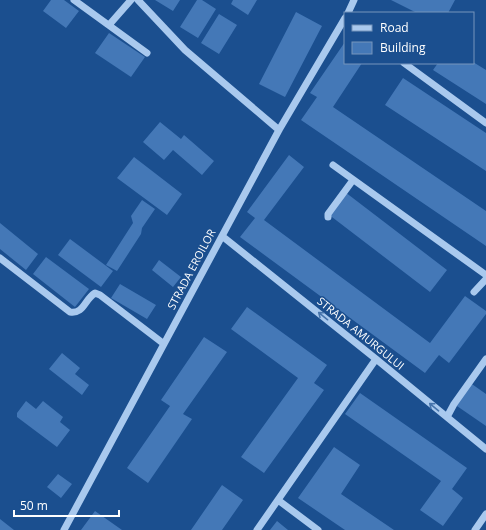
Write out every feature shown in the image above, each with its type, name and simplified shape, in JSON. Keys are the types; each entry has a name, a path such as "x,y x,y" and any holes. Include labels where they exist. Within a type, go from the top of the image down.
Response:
{"street":[{"path":"74,0 147,53"},
{"path":"109,25 131,0"},
{"path":"138,0 185,50 279,130"},
{"path":"348,12 354,0"},
{"name":"STRADA EROILOR","path":"64,530 279,130 344,21"},
{"path":"405,64 486,123"},
{"path":"333,165 486,275"},
{"path":"328,217 328,214 354,180"},
{"name":"STRADA AMURGULUI","path":"222,236 486,449"},
{"path":"0,258 70,312 76,313 81,310 95,293 164,344"},
{"path":"474,292 486,279"},
{"path":"257,530 376,359"},
{"path":"447,417 454,404 486,359"},
{"path":"278,500 318,530"},
{"path":"475,530 486,514"}],"building":[{"path":"51,0 64,0 79,11 66,28 43,11"},
{"path":"155,0 180,0 173,11"},
{"path":"197,0 202,0 216,9 198,38 180,27"},
{"path":"233,0 257,0 248,15 231,4"},
{"path":"391,0 455,0 449,12 415,12"},
{"path":"296,12 322,26 285,97 259,84"},
{"path":"219,14 237,25 219,54 201,43"},
{"path":"109,33 145,57 131,77 95,53"},
{"path":"344,43 344,64 361,64 333,107 486,211 486,246 301,120 317,97 310,93"},
{"path":"474,63 486,70 486,104 433,70 437,64 474,64"},
{"path":"403,78 486,133 486,171 385,105"},
{"path":"160,122 181,139 184,135 214,161 202,175 173,150 164,160 143,142"},
{"path":"289,155 304,167 264,220 430,343 465,296 486,311 486,314 449,363 439,355 425,373 240,237 255,218 247,212"},
{"path":"134,157 182,194 167,215 117,178"},
{"path":"345,192 447,270 430,292 328,214"},
{"path":"142,200 155,209 117,271 106,265 133,223 131,216"},
{"path":"0,223 38,254 26,270 0,249"},
{"path":"70,239 113,271 101,287 58,255"},
{"path":"46,257 89,289 75,307 33,274"},
{"path":"159,260 181,277 173,287 152,270"},
{"path":"120,284 156,305 147,319 111,298"},
{"path":"247,307 327,365 314,383 324,390 264,473 241,457 298,378 231,329"},
{"path":"204,337 227,352 183,414 192,419 148,483 127,468 170,406 161,400"},
{"path":"62,353 80,368 75,374 89,385 82,395 49,369"},
{"path":"469,382 486,394 486,426 454,404"},
{"path":"360,393 467,468 452,489 463,498 443,526 420,510 441,481 345,414"},
{"path":"26,401 36,409 43,401 63,417 60,422 70,430 57,447 17,417 17,413"},
{"path":"334,447 360,465 341,494 394,530 345,530 298,498"},
{"path":"58,474 72,484 61,498 47,487"},
{"path":"222,485 243,500 222,530 191,530"},
{"path":"95,511 122,530 81,530"},
{"path":"0,519 14,530 0,530"},
{"path":"277,521 288,530 270,530"}]}
